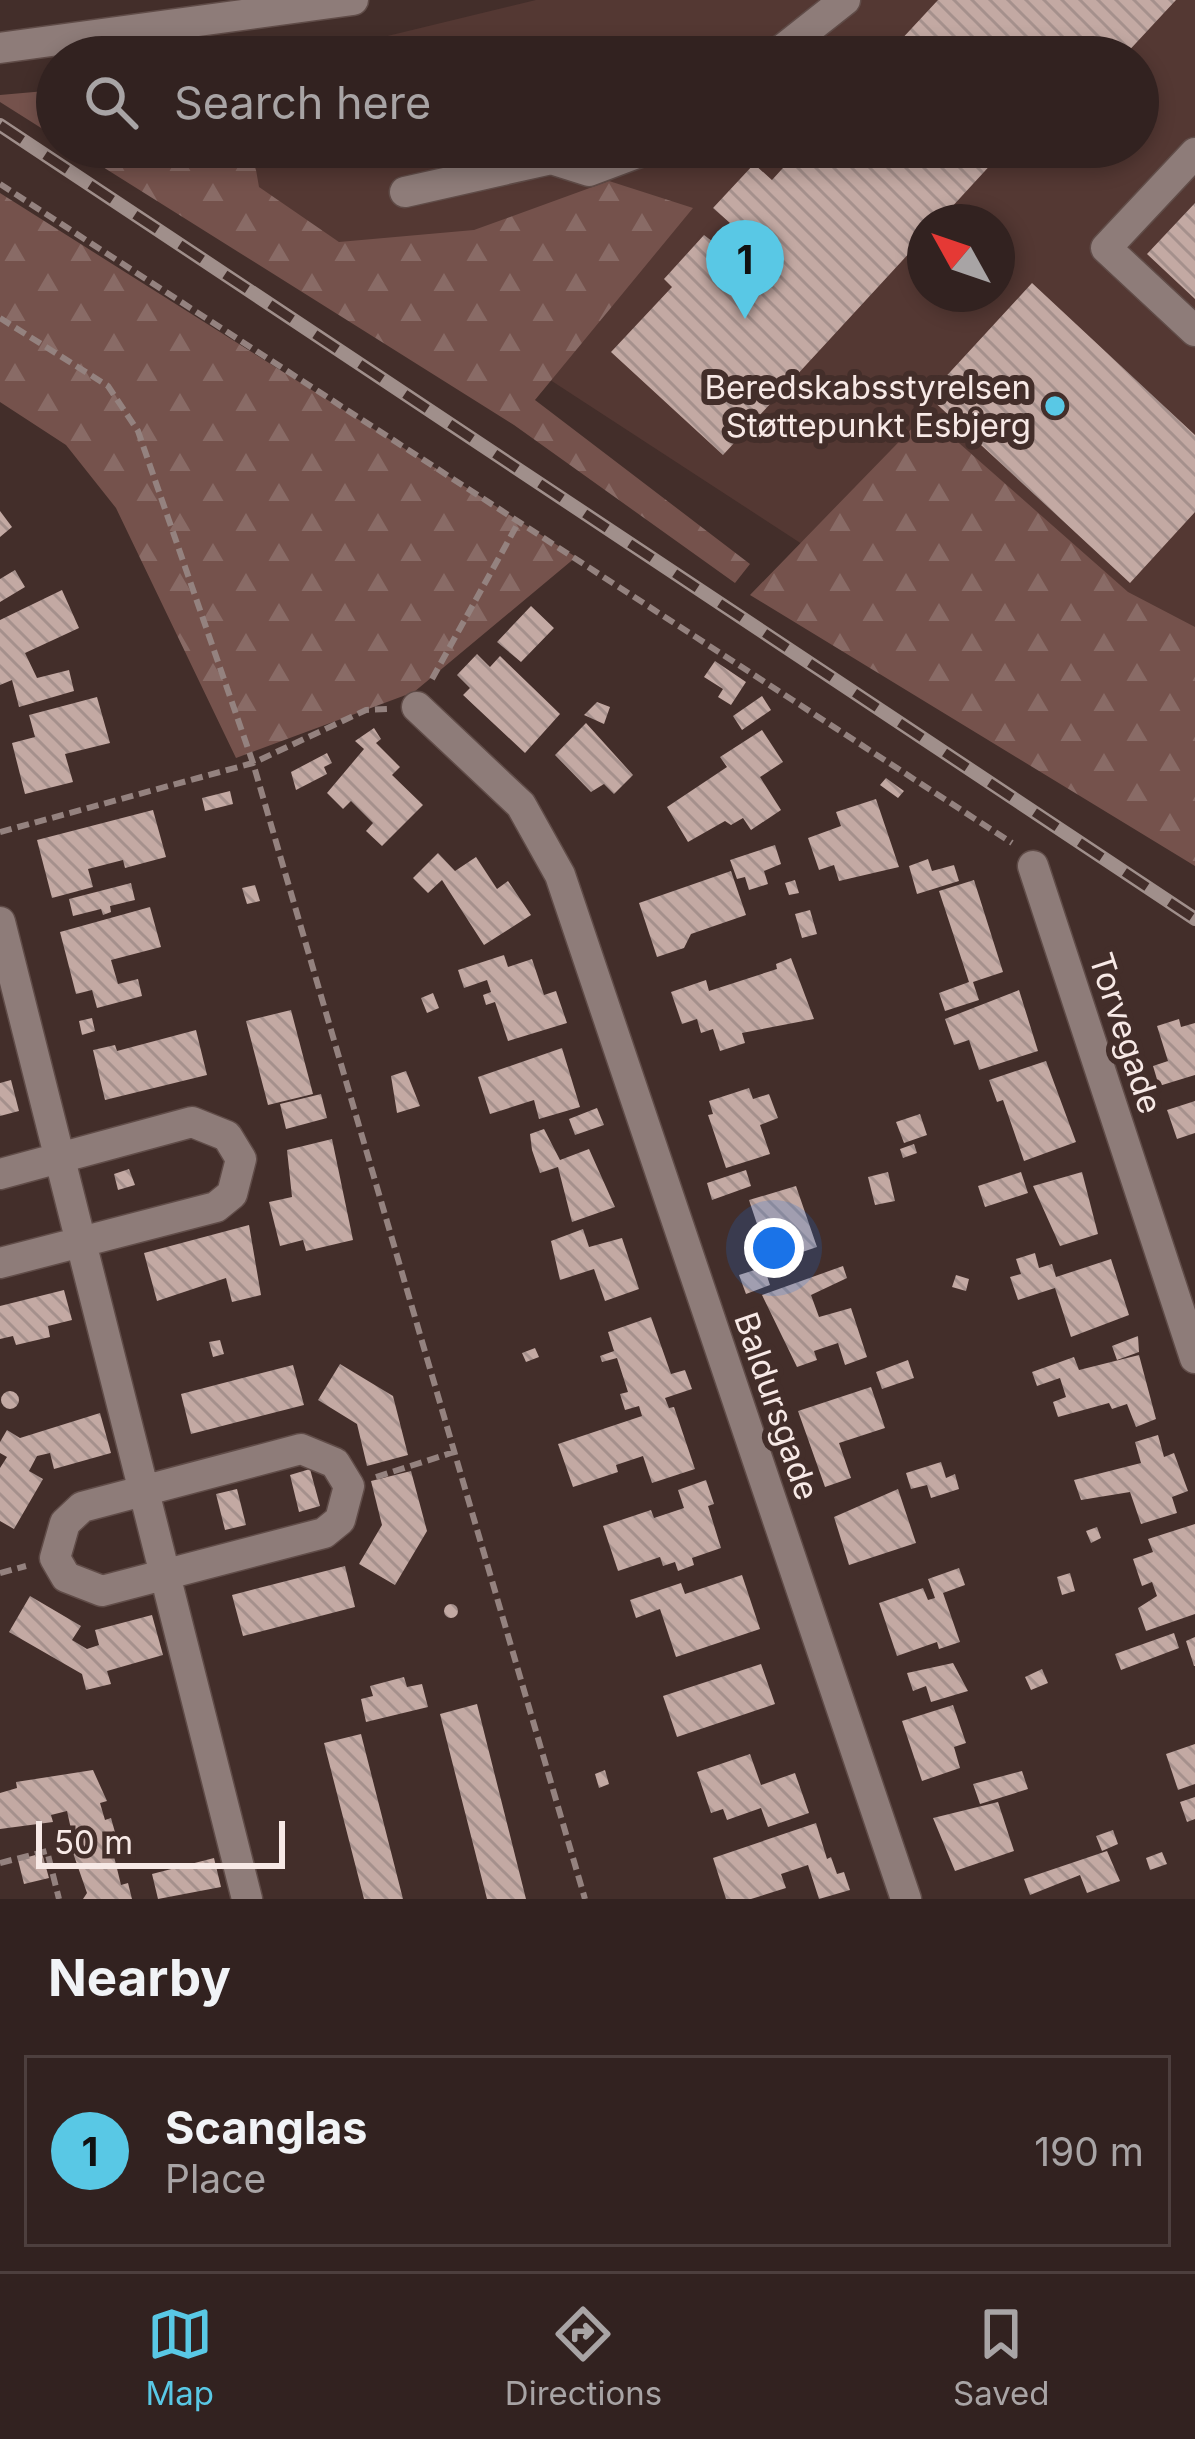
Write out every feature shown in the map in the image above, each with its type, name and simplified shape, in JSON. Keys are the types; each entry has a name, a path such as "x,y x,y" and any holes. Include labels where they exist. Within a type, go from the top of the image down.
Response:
{"street":[{"path":"93,36 353,0"},
{"path":"799,36 844,0"},
{"path":"0,48 36,44"},
{"path":"1195,153 1106,248 1195,331"},
{"path":"405,192 511,168"},
{"name":"Baldursgade","path":"417,706 521,806 560,875 906,1899"},
{"name":"Torvegade","path":"1033,866 1195,1358"},
{"path":"0,922 247,1899"},
{"path":"0,1174 192,1122 227,1136 241,1159 232,1194 216,1207 0,1263"},
{"path":"301,1449 335,1463 349,1486 340,1520 324,1533 102,1591 83,1588 66,1576 55,1558 65,1523 82,1507 143,1491 301,1449"}],"path":[{"path":"0,184 517,525 983,822 1033,866"},
{"path":"0,319 108,386 138,431 253,764 585,1899"},
{"path":"0,832 253,764 366,710 417,706 517,525"},
{"path":"349,1486 454,1451"},
{"path":"0,1863 47,1851 59,1899"}],"shaded area":[{"path":"536,0 1195,0 1195,800 257,189 254,168 1159,168 1159,36 388,36"}],"green space":[{"path":"36,92 36,125 0,102 0,95"},
{"path":"104,168 256,168 259,187 339,242 474,230 609,181 693,208 535,400 750,564 735,583 514,425"},
{"path":"0,193 576,557 414,692 236,758 116,508 66,445 0,402"},
{"path":"926,414 1128,592 1195,627 1195,866 750,595"}],"building":[{"path":"938,0 1176,0 1143,36 905,36"},
{"path":"750,168 758,168 772,180 783,168 988,168 955,204 907,204 907,256 723,455 611,352 672,287 664,279 704,235 713,242 730,223 713,208"},
{"path":"1195,203 1195,299 1147,254"},
{"path":"1032,283 1195,435 1195,512 1130,583 928,396 1005,312 1015,312 1015,301"},
{"path":"0,511 12,527 0,537"},
{"path":"15,570 25,587 0,602 0,579"},
{"path":"62,590 79,628 25,653 37,678 69,670 74,691 19,707 12,680 0,685 0,620"},
{"path":"531,606 554,628 521,662 497,642"},
{"path":"477,654 490,667 500,656 560,714 525,753 463,695 470,688 457,675"},
{"path":"715,661 746,682 731,705 718,697 723,689 704,677"},
{"path":"762,696 771,710 742,730 733,716"},
{"path":"97,697 110,743 65,754 73,782 25,794 12,743 35,737 29,715"},
{"path":"597,702 610,707 604,724 584,715"},
{"path":"586,723 633,775 614,794 604,784 591,792 555,755"},
{"path":"374,728 381,739 376,743 400,767 392,775 423,805 382,846 366,831 373,823 351,801 343,809 327,793 364,749 355,741"},
{"path":"762,730 783,762 760,777 781,810 751,830 743,818 731,825 725,821 688,842 667,807 727,767 720,757"},
{"path":"327,753 332,763 324,767 327,774 296,790 291,772"},
{"path":"886,778 904,791 898,798 880,785"},
{"path":"230,791 233,804 205,811 202,798"},
{"path":"876,799 899,867 839,881 834,865 819,870 808,838 841,826 836,812"},
{"path":"153,810 166,857 125,868 123,860 88,869 93,887 52,898 37,840"},
{"path":"775,845 781,864 764,871 768,884 749,890 745,877 737,879 730,860"},
{"path":"438,853 455,871 476,857 497,889 508,881 531,915 484,945 442,880 428,893 413,878"},
{"path":"928,859 932,871 954,865 959,881 917,894 909,866"},
{"path":"731,871 746,915 691,934 684,948 657,957 639,903"},
{"path":"795,880 799,893 789,895 785,883"},
{"path":"974,880 1003,972 973,982 979,1000 945,1011 939,993 969,982 939,891"},
{"path":"131,883 135,900 110,906 111,912 103,915 101,909 73,916 69,899"},
{"path":"255,885 260,901 247,904 242,888"},
{"path":"150,907 161,947 111,960 118,984 138,979 142,996 97,1008 92,990 76,994 60,932"},
{"path":"810,910 817,934 802,938 795,914"},
{"path":"504,955 508,967 532,959 544,995 556,991 567,1023 508,1041 495,1002 486,1005 483,995 491,992 487,980 464,988 458,970"},
{"path":"791,958 814,1019 742,1033 745,1043 720,1051 713,1029 701,1033 697,1019 682,1024 671,992 706,980 709,991 777,969 776,964"},
{"path":"1019,990 1038,1051 979,1070 969,1040 954,1045 945,1019"},
{"path":"433,993 439,1008 427,1013 421,998"},
{"path":"291,1010 313,1094 268,1105 246,1021"},
{"path":"92,1018 95,1031 82,1035 79,1021"},
{"path":"1179,1019 1181,1027 1195,1023 1195,1075 1159,1086 1153,1066 1168,1061 1157,1026"},
{"path":"196,1030 207,1075 105,1100 93,1050 115,1045 117,1051"},
{"path":"562,1048 580,1107 539,1119 534,1100 490,1114 478,1077"},
{"path":"1046,1061 1076,1142 1024,1161 1003,1100 997,1102 989,1080"},
{"path":"406,1071 420,1106 397,1113 391,1076"},
{"path":"11,1080 19,1111 0,1116 0,1083"},
{"path":"749,1088 753,1099 769,1094 778,1118 760,1125 770,1154 726,1168 708,1115 713,1114 709,1101"},
{"path":"321,1094 327,1118 286,1129 280,1104"},
{"path":"1195,1101 1195,1133 1177,1139 1167,1110"},
{"path":"597,1108 604,1125 575,1135 569,1119"},
{"path":"920,1114 927,1135 904,1143 896,1122"},
{"path":"544,1129 560,1160 589,1149 615,1207 572,1222 558,1167 540,1173 532,1150 530,1134"},
{"path":"332,1139 353,1240 306,1251 303,1240 280,1246 269,1202 292,1197 287,1150"},
{"path":"914,1144 917,1153 903,1158 900,1149"},
{"path":"129,1169 135,1185 118,1190 114,1174"},
{"path":"746,1170 751,1186 712,1200 707,1183"},
{"path":"888,1172 895,1201 875,1205 868,1177"},
{"path":"1021,1172 1028,1193 985,1207 978,1186"},
{"path":"1082,1172 1098,1234 1060,1246 1033,1186"},
{"path":"796,1186 817,1247 770,1263 749,1200"},
{"path":"249,1225 261,1295 232,1302 226,1278 157,1301 144,1253"},
{"path":"583,1229 589,1247 622,1238 639,1289 605,1301 594,1269 560,1280 551,1241"},
{"path":"1035,1253 1039,1268 1052,1264 1056,1277 1111,1259 1129,1315 1071,1337 1055,1288 1018,1300 1010,1277 1021,1274 1016,1259"},
{"path":"843,1266 847,1278 811,1295 819,1317 851,1308 867,1357 845,1365 838,1343 814,1351 817,1360 797,1367 762,1295"},
{"path":"764,1267 770,1285 746,1294 739,1275"},
{"path":"956,1275 969,1279 966,1291 952,1287"},
{"path":"64,1290 72,1320 48,1326 50,1337 16,1345 13,1336 0,1339 0,1306"},
{"path":"651,1317 671,1374 685,1370 692,1389 665,1398 669,1408 674,1407 695,1469 652,1483 643,1456 616,1465 618,1472 573,1487 558,1444 642,1416 639,1406 625,1410 620,1394 628,1392 617,1358 602,1362 600,1356 614,1351 608,1332"},
{"path":"1138,1336 1139,1352 1117,1360 1112,1346"},
{"path":"220,1340 224,1354 213,1357 209,1342"},
{"path":"535,1348 539,1357 526,1362 522,1353"},
{"path":"1139,1355 1156,1419 1136,1427 1127,1404 1112,1409 1109,1403 1058,1417 1053,1402 1066,1397 1060,1378 1037,1386 1032,1372 1074,1357 1079,1370"},
{"path":"908,1360 914,1378 882,1389 876,1372"},
{"path":"340,1364 393,1396 408,1455 367,1466 357,1424 318,1400"},
{"path":"293,1365 304,1405 191,1434 181,1394"},
{"path":"871,1387 885,1428 839,1443 851,1478 825,1487 798,1411"},
{"path":"10,1391 19,1400 10,1409 1,1400"},
{"path":"100,1413 111,1453 54,1469 50,1453 37,1456 29,1471 43,1479 14,1529 0,1521 0,1468 7,1457 0,1453 0,1442 7,1430 20,1438"},
{"path":"1158,1435 1164,1457 1174,1453 1188,1491 1172,1497 1177,1513 1141,1524 1130,1492 1081,1500 1074,1480 1141,1463 1135,1442"},
{"path":"941,1462 946,1478 955,1474 959,1489 931,1498 927,1485 911,1489 906,1473"},
{"path":"310,1469 320,1506 299,1512 290,1475"},
{"path":"411,1471 427,1531 395,1585 359,1564 382,1525 371,1481"},
{"path":"706,1480 714,1504 708,1506 721,1548 692,1558 694,1565 678,1571 675,1562 663,1566 660,1557 618,1571 603,1526 651,1510 654,1518 684,1508 678,1490"},
{"path":"237,1489 246,1525 225,1530 216,1494"},
{"path":"898,1489 916,1543 849,1565 834,1517"},
{"path":"1195,1524 1195,1614 1146,1631 1138,1608 1157,1596 1152,1582 1142,1586 1133,1559 1153,1552 1148,1539"},
{"path":"1097,1527 1101,1538 1091,1543 1086,1531"},
{"path":"345,1566 355,1607 243,1636 232,1595"},
{"path":"959,1568 965,1585 943,1593 960,1642 939,1649 937,1642 897,1656 879,1603 923,1588 928,1600 935,1598 928,1579"},
{"path":"1070,1573 1075,1591 1062,1595 1057,1577"},
{"path":"742,1575 760,1629 676,1657 660,1609 636,1618 630,1600 681,1583 685,1594"},
{"path":"30,1596 81,1626 72,1640 87,1649 99,1645 95,1630 152,1615 163,1655 107,1671 111,1684 86,1690 82,1674 9,1632"},
{"path":"451,1604 458,1611 451,1618 444,1611"},
{"path":"1174,1633 1179,1648 1121,1670 1115,1654"},
{"path":"1195,1637 1195,1666 1194,1666 1186,1641"},
{"path":"953,1663 968,1691 931,1702 926,1686 913,1691 907,1673"},
{"path":"761,1664 775,1704 677,1737 663,1696"},
{"path":"1042,1669 1048,1683 1031,1690 1025,1677"},
{"path":"404,1677 407,1687 422,1684 428,1707 366,1722 361,1699 373,1696 370,1686"},
{"path":"477,1704 526,1899 487,1899 440,1714"},
{"path":"953,1705 966,1743 954,1747 960,1768 922,1781 902,1721"},
{"path":"361,1734 403,1899 364,1899 324,1743"},
{"path":"1195,1744 1195,1784 1178,1790 1166,1754"},
{"path":"750,1754 761,1785 795,1773 809,1813 768,1827 761,1808 727,1820 723,1809 711,1813 697,1772"},
{"path":"93,1770 107,1801 100,1803 105,1820 111,1818 118,1843 111,1844 121,1885 128,1883 132,1899 83,1899 87,1893 65,1830 71,1829 67,1811 51,1815 53,1822 0,1829 0,1793 17,1788 16,1782"},
{"path":"605,1770 609,1784 599,1788 595,1774"},
{"path":"1022,1771 1028,1789 980,1804 973,1784"},
{"path":"1195,1797 1195,1819 1187,1822 1180,1802"},
{"path":"998,1802 1014,1851 955,1871 933,1818"},
{"path":"816,1823 827,1859 831,1857 837,1874 844,1872 850,1890 819,1899 808,1865 781,1874 786,1888 751,1899 726,1899 713,1858"},
{"path":"1113,1830 1118,1844 1102,1851 1096,1836"},
{"path":"1107,1851 1120,1881 1087,1893 1080,1875 1030,1895 1024,1879"},
{"path":"1162,1852 1167,1864 1150,1870 1146,1858"},
{"path":"42,1853 49,1878 24,1884 18,1860"},
{"path":"214,1858 221,1887 158,1899 152,1874"}],"railway":[{"path":"0,125 36,149"},
{"path":"65,168 1195,919"}],"place":[{"name":"Scanglas","path":"745,319"},
{"name":"Beredskabsstyrelsen Støttepunkt Esbjerg","path":"1055,406"}]}
